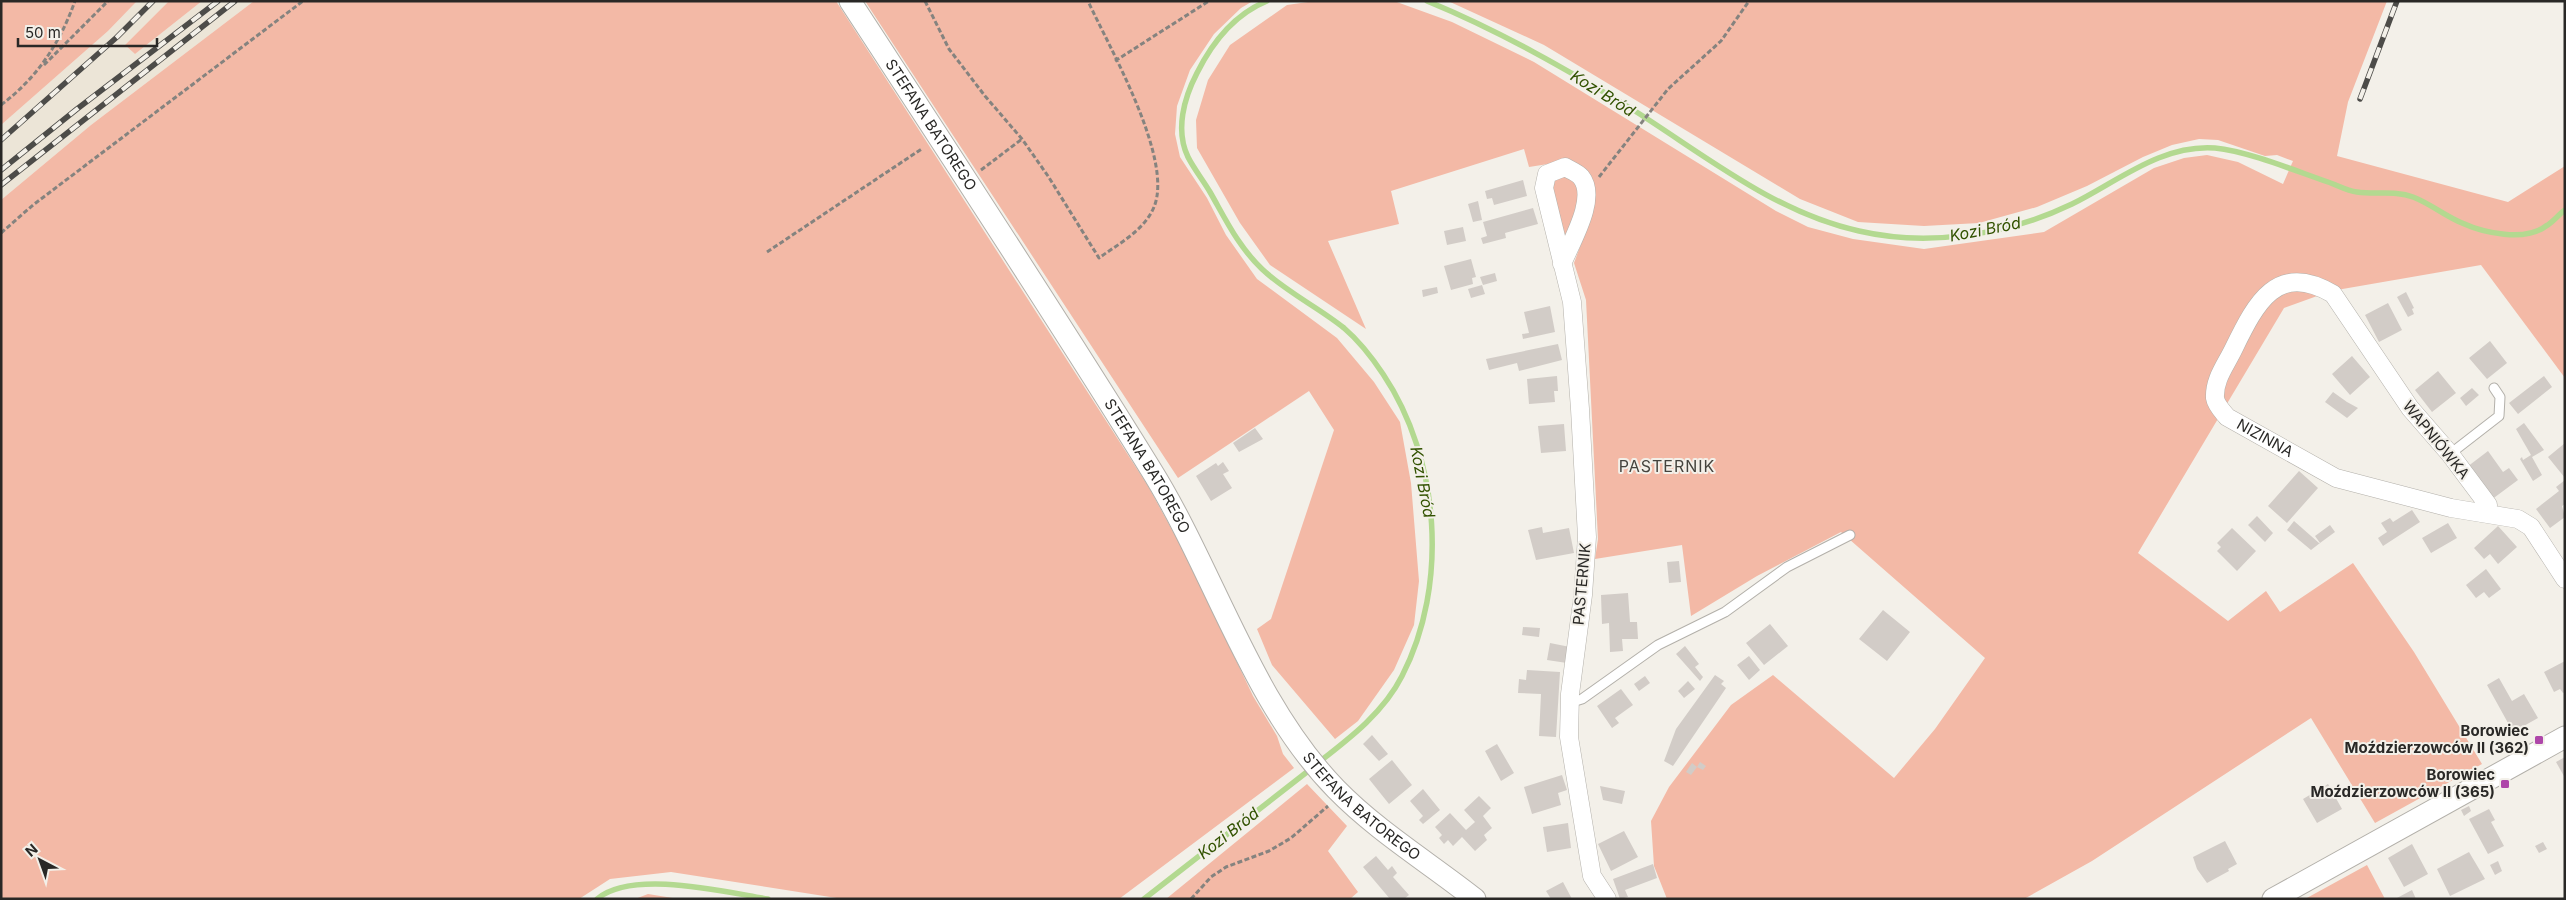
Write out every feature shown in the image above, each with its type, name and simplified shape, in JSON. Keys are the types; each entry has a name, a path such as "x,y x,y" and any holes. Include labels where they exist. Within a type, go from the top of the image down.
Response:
{"street":[{"name":"STEFANA BATOREGO","path":"850,1 1159,482 1260,680 1301,747 1338,791 1368,820 1475,899"},
{"name":"PASTERNIK","path":"1588,191 1581,176 1565,167 1547,174 1544,188 1572,311 1580,409 1586,537 1583,595 1570,703 1569,737 1592,876 1607,899"},
{"path":"1562,264 1586,207 1588,191"},
{"name":"NIZINNA","path":"2315,283 2299,281 2284,284 2266,296 2251,313 2215,384 2215,401 2227,417 2336,478 2451,508 2488,513"},
{"name":"WAPNIÓWKA","path":"2315,283 2333,294 2410,408 2450,454 2488,505 2488,513"},
{"path":"2488,513 2518,519 2531,527 2565,579"},
{"path":"2273,899 2565,736"}],"lane":[{"path":"2450,454 2499,416 2500,397 2494,388"},
{"path":"1570,703 1582,699 1658,646 1725,612 1787,567 1850,535"}],"path":[{"path":"40,69 66,27 75,1"},
{"path":"1,105 15,94 108,1"},
{"path":"1,233 33,205 303,1"},
{"path":"925,1 949,49 985,96 1022,139 1048,176 1099,258 1144,225 1155,206 1157,174 1152,149 1135,99 1115,61 1088,1"},
{"path":"1115,61 1209,1"},
{"path":"1588,191 1668,90 1721,41 1749,1"},
{"path":"767,252 939,138"},
{"path":"967,182 1022,139"},
{"path":"1191,899 1211,877 1226,867 1254,858 1283,842 1338,791"}],"shaded area":[{"path":"1,1 137,1 108,31 1,125"},
{"path":"137,1 169,1 125,45 135,54 202,1 254,1 91,125 1,200 1,125 108,31"},
{"path":"169,1 202,1 135,54 125,45"},
{"path":"254,1 836,1 1148,486 1188,559 1253,696 1277,736 1283,754 1294,768 1119,899 843,899 671,872 610,879 579,899 1,899 1,200 91,125"},
{"path":"865,1 1253,1 1241,8 1214,34 1190,70 1177,106 1175,134 1180,157 1207,198 1226,235 1257,279 1337,338 1374,382 1400,422 1411,483 1419,581 1414,625 1394,670 1358,721 1335,739 1272,665 1257,629 1271,619 1334,430 1309,391 1178,478"},
{"path":"1315,1 1394,1 1452,22 1534,62 1776,211 1808,227 1853,239 1924,249 2044,232 2154,168 2184,158 2207,155 2238,162 2283,184 2293,161 2277,155 2265,156 2218,140 2199,139 2172,145 2143,157 2087,186 2037,207 1979,223 1924,226 1858,222 1800,199 1544,45 1448,1 2387,1 2348,102 2337,156 2508,202 2565,166 2565,378 2481,265 2331,291 2284,308 2138,553 2228,621 2266,591 2280,612 2353,563 2414,652 2482,764 2375,823 2311,718 2092,861 2024,899 1667,899 1654,866 1651,821 1669,787 1731,705 1773,675 1894,778 1935,729 1985,658 1841,532 1757,576 1691,616 1682,545 1595,559 1598,539 1586,300 1574,263 1593,212 1595,189 1585,170 1567,161 1529,167 1524,149 1391,191 1399,224 1328,241 1366,329 1270,265 1240,223 1197,148 1196,120 1208,80 1230,45 1287,5"},
{"path":"1561,175 1577,180 1582,198 1565,240 1552,188 1553,181"},
{"path":"1307,784 1347,826 1328,851 1358,892 1350,899 1166,899"},
{"path":"2367,865 2385,899 2305,899"},
{"path":"648,894 679,899 635,899"}],"building":[{"path":"1523,180 1527,196 1494,205 1492,198 1487,199 1485,191"},
{"path":"1478,201 1482,220 1473,222 1468,204"},
{"path":"1533,208 1538,224 1505,233 1506,238 1483,244 1481,238 1487,236 1483,222"},
{"path":"1463,227 1466,241 1447,245 1444,231"},
{"path":"1471,259 1476,277 1472,278 1473,284 1451,290 1444,266"},
{"path":"1495,273 1497,281 1483,285 1480,277"},
{"path":"1482,285 1485,294 1471,298 1468,289"},
{"path":"1437,287 1438,293 1423,297 1422,290"},
{"path":"2406,292 2414,308 2412,309 2414,314 2408,317 2397,297"},
{"path":"2388,303 2402,330 2379,342 2365,315"},
{"path":"1550,306 1555,332 1523,339 1522,334 1529,333 1524,312"},
{"path":"2490,341 2507,363 2487,379 2469,358"},
{"path":"1558,344 1562,360 1519,371 1517,363 1489,370 1486,359"},
{"path":"2352,356 2370,377 2350,395 2332,374"},
{"path":"2438,371 2456,393 2432,412 2415,390"},
{"path":"1557,376 1558,391 1554,391 1555,402 1529,404 1527,379"},
{"path":"2544,376 2552,387 2518,414 2509,403"},
{"path":"2472,388 2479,395 2466,406 2460,398"},
{"path":"2333,392 2358,408 2347,418 2325,402"},
{"path":"2524,423 2544,450 2532,457 2542,475 2533,481 2520,459 2522,457 2523,460 2531,455 2516,429"},
{"path":"1564,424 1566,451 1541,453 1538,426"},
{"path":"1255,428 1263,439 1239,452 1233,443"},
{"path":"2565,443 2565,478 2548,457"},
{"path":"2488,451 2503,472 2509,468 2518,480 2491,500 2467,467"},
{"path":"1223,462 1229,471 1223,474 1232,488 1211,501 1196,476 1216,463 1218,466"},
{"path":"2299,471 2318,488 2287,523 2268,506"},
{"path":"2565,480 2565,504 2562,506 2565,517 2550,528 2536,509 2559,491 2556,487"},
{"path":"2412,510 2420,522 2383,546 2378,538 2387,532 2381,523 2390,518 2393,522"},
{"path":"2257,516 2273,533 2265,542 2248,525"},
{"path":"2294,521 2320,543 2311,550 2287,530"},
{"path":"2448,523 2457,538 2431,553 2422,538"},
{"path":"2330,525 2335,532 2320,543 2315,536"},
{"path":"2498,526 2517,547 2498,564 2490,554 2484,559 2474,548"},
{"path":"1542,527 1543,533 1569,528 1574,553 1536,560 1528,530"},
{"path":"2232,528 2256,551 2237,571 2217,551 2221,547 2217,543"},
{"path":"1679,561 1681,582 1669,583 1667,562"},
{"path":"2486,569 2501,589 2489,598 2484,592 2476,598 2466,585"},
{"path":"1628,593 1630,622 1637,622 1638,639 1622,639 1623,651 1610,652 1609,623 1602,624 1601,595"},
{"path":"1883,610 1910,632 1887,661 1859,639"},
{"path":"1770,624 1788,646 1764,665 1746,643"},
{"path":"1523,627 1540,628 1539,637 1522,635"},
{"path":"1550,643 1570,647 1567,663 1547,660"},
{"path":"1685,646 1699,664 1695,667 1703,677 1700,681 1676,654"},
{"path":"1749,656 1760,670 1749,680 1737,665"},
{"path":"2565,661 2565,692 2563,693 2560,689 2554,692 2544,672"},
{"path":"1527,670 1560,672 1556,737 1539,736 1541,694 1518,693 1519,679 1526,680"},
{"path":"1715,675 1724,681 1721,684 1726,688 1673,766 1664,761 1676,729"},
{"path":"1645,676 1650,683 1639,691 1634,684"},
{"path":"2499,678 2512,701 2524,694 2538,718 2513,732 2487,685"},
{"path":"1688,681 1695,689 1684,698 1678,691"},
{"path":"1621,689 1633,705 1615,718 1619,723 1612,728 1597,706"},
{"path":"1372,735 1388,754 1379,761 1363,744"},
{"path":"1497,744 1514,773 1501,781 1485,751"},
{"path":"2565,757 2565,778 2556,762"},
{"path":"1392,760 1412,785 1389,804 1369,779"},
{"path":"1700,762 1706,766 1703,770 1697,767"},
{"path":"1692,763 1697,767 1691,775 1686,772"},
{"path":"1562,775 1567,790 1558,793 1561,805 1532,814 1524,787"},
{"path":"2328,784 2342,809 2317,823 2303,799"},
{"path":"1600,786 1625,791 1622,804 1603,800"},
{"path":"1423,789 1440,810 1423,824 1419,820 1423,816 1410,801"},
{"path":"1479,796 1491,808 1483,816 1492,828 1484,835 1487,840 1475,851 1462,837 1453,846 1448,840 1444,844 1439,838 1442,835 1435,827 1450,813 1466,830 1475,822 1464,810"},
{"path":"2469,806 2471,811 2464,816 2461,810"},
{"path":"2489,809 2495,820 2491,822 2504,846 2488,854 2469,819"},
{"path":"1568,823 1571,848 1547,852 1543,827"},
{"path":"1624,831 1638,857 1611,871 1598,844"},
{"path":"2225,841 2237,864 2228,869 2229,871 2207,883 2197,869 2193,857"},
{"path":"2543,842 2547,849 2539,853 2535,846"},
{"path":"2412,844 2428,874 2404,887 2388,858"},
{"path":"2469,852 2485,879 2450,896 2437,869"},
{"path":"1376,856 1388,870 1392,866 1397,873 1393,877 1409,895 1404,899 1390,899 1363,867"},
{"path":"2498,861 2502,871 2495,875 2490,865"},
{"path":"1653,864 1657,878 1625,890 1628,897 1620,899 1613,879"},
{"path":"1563,882 1572,899 1551,899 1546,891"},
{"path":"2412,890 2416,899 2395,899"}],"waterway":[{"name":"Kozi Bród","path":"1267,1 1255,7 1235,22 1217,40 1203,62 1192,83 1185,103 1182,125 1184,147 1190,161 1246,251 1262,269 1281,285 1344,328 1355,338 1383,374 1402,408 1417,444 1426,483 1432,523 1432,563 1427,602 1417,640 1402,676 1395,689 1376,713 1354,734 1319,762"},
{"name":"Kozi Bród","path":"1427,1 1481,25 1559,66 1635,111 1715,164 1770,197 1828,223 1885,236 1940,238 1967,235 2021,224 2072,204 2158,158 2195,148 2215,148 2242,153 2353,191 2406,195 2420,200 2471,227 2493,233 2516,235 2537,231 2549,224 2565,210"},
{"name":"Kozi Bród","path":"1144,899 1312,768"},
{"name":"Kozi Bród","path":"597,899 613,890 632,885 655,884 704,888 768,899"}],"railway":[{"path":"1,140 117,37 153,1"},
{"path":"1,170 218,1"},
{"path":"1,185 235,1"},
{"path":"2360,99 2397,1"}],"place":[{"name":"Borowiec Moździerzowców II (362)","path":"2539,740"},
{"name":"Borowiec Moździerzowców II (365)","path":"2505,784"}],"district":[{"name":"PASTERNIK","path":"1667,466"}]}
